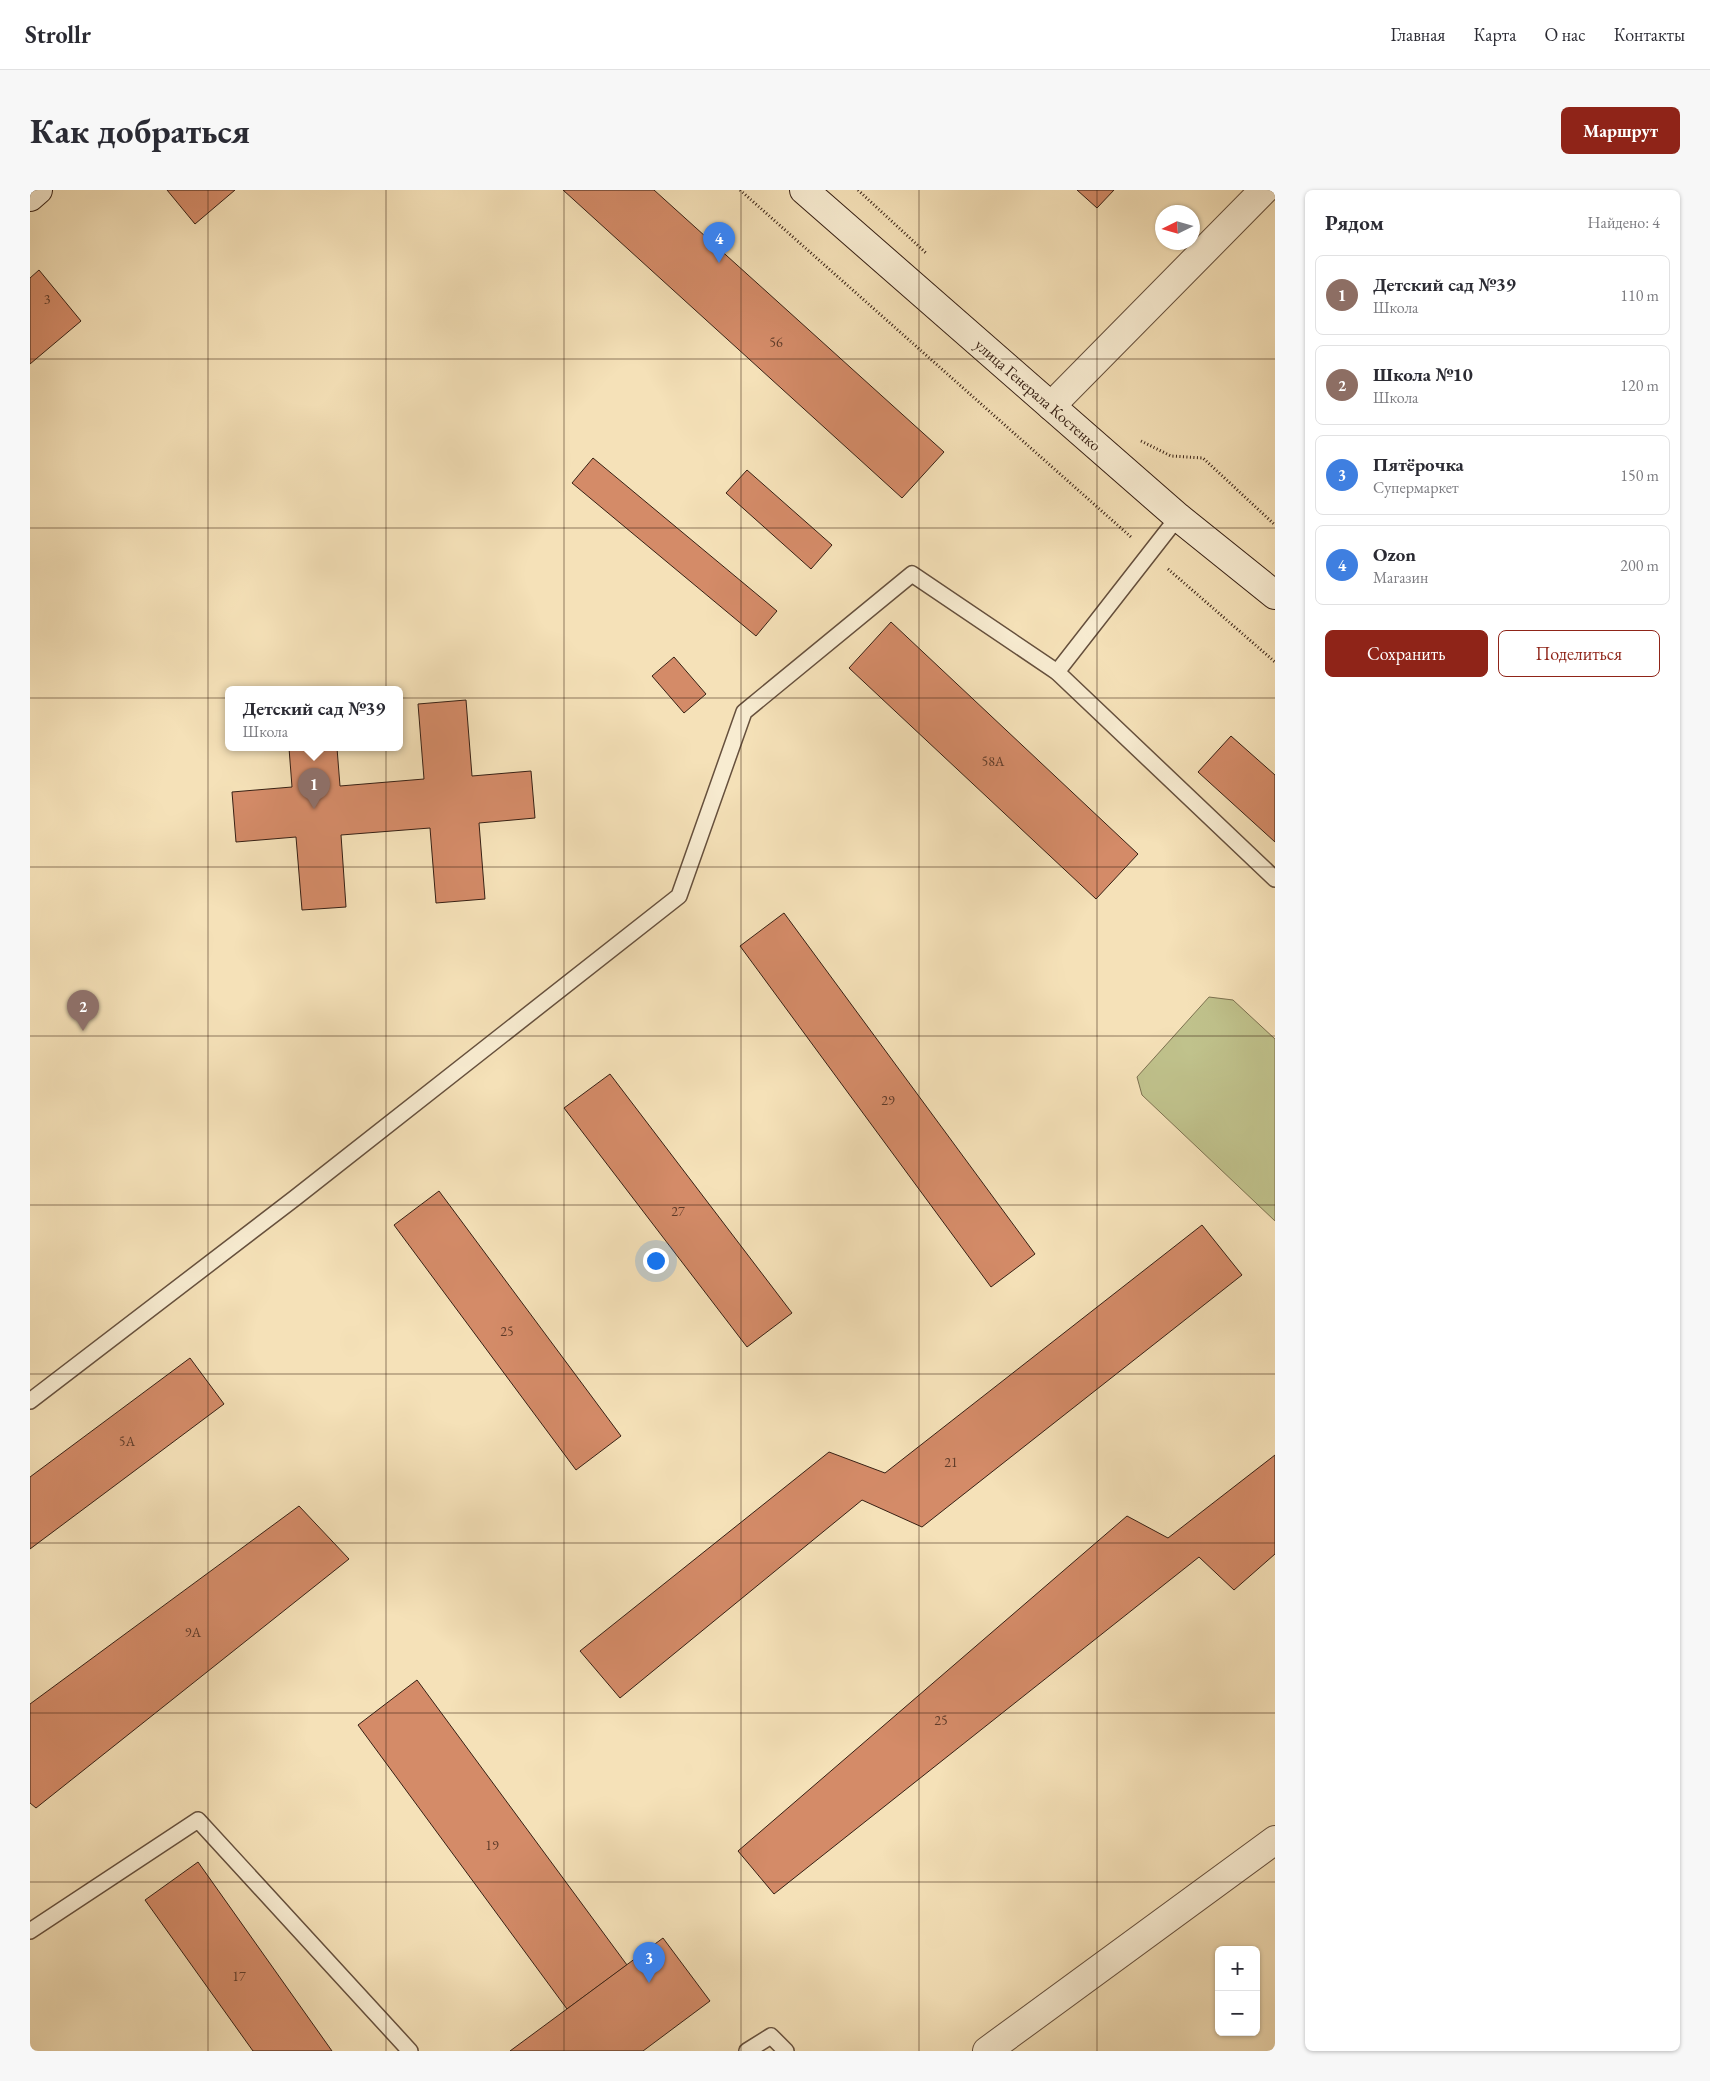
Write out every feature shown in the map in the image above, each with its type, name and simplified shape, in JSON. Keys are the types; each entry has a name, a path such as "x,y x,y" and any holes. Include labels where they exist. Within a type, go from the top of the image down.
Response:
{"street":[{"path":"30,197 38,190"},
{"name":"улица Генерала Костенко","path":"804,190 1178,517 1275,595"},
{"path":"1051,406 1264,190"},
{"path":"987,2051 1275,1840"}],"lane":[{"path":"1057,672 1178,517"},
{"path":"30,1401 296,1198 680,896 744,712 912,574 1057,672 1275,879"},
{"path":"30,1932 198,1820 410,2051"},
{"path":"748,2051 771,2036 786,2051"}],"path":[{"path":"740,190 1149,553 1275,662"}],"green space":[{"path":"1209,997 1233,1000 1275,1039 1275,1221 1142,1095 1137,1077"}],"building":[{"path":"167,190 235,190 195,224"},
{"path":"563,190 654,190 944,452 902,498"},
{"path":"1077,190 1114,190 1097,208"},
{"path":"39,270 81,321 30,364 30,278"},
{"path":"593,458 777,611 756,636 572,483"},
{"path":"747,470 832,545 811,569 726,493"},
{"path":"891,622 1138,854 1096,899 849,668"},
{"path":"674,657 706,694 684,713 652,676"},
{"path":"466,700 472,776 531,771 535,818 479,823 485,899 436,903 430,828 341,835 346,907 302,910 296,837 236,842 232,792 292,787 289,751 337,751 340,786 424,779 418,704"},
{"path":"1231,736 1275,775 1275,842 1198,772"},
{"path":"784,913 1035,1254 991,1287 740,946"},
{"path":"610,1074 792,1313 747,1347 564,1108"},
{"path":"439,1191 621,1436 576,1470 394,1225"},
{"path":"1202,1225 1242,1275 922,1527 862,1500 620,1698 580,1651 829,1452 885,1473"},
{"path":"190,1358 224,1404 30,1549 30,1477"},
{"path":"1275,1455 1275,1554 1234,1590 1199,1557 774,1894 738,1851 1127,1516 1168,1538"},
{"path":"299,1506 349,1559 36,1808 30,1803 30,1704"},
{"path":"417,1680 627,1965 567,2009 358,1725"},
{"path":"198,1862 332,2051 253,2051 145,1900"},
{"path":"663,1938 710,2001 643,2051 510,2051"}],"place":[{"name":"Ozon","path":"719,263"},
{"name":"Детский сад №39","path":"314,809"},
{"name":"Школа №10","path":"83,1031"},
{"name":"Пятёрочка","path":"649,1983"}]}
